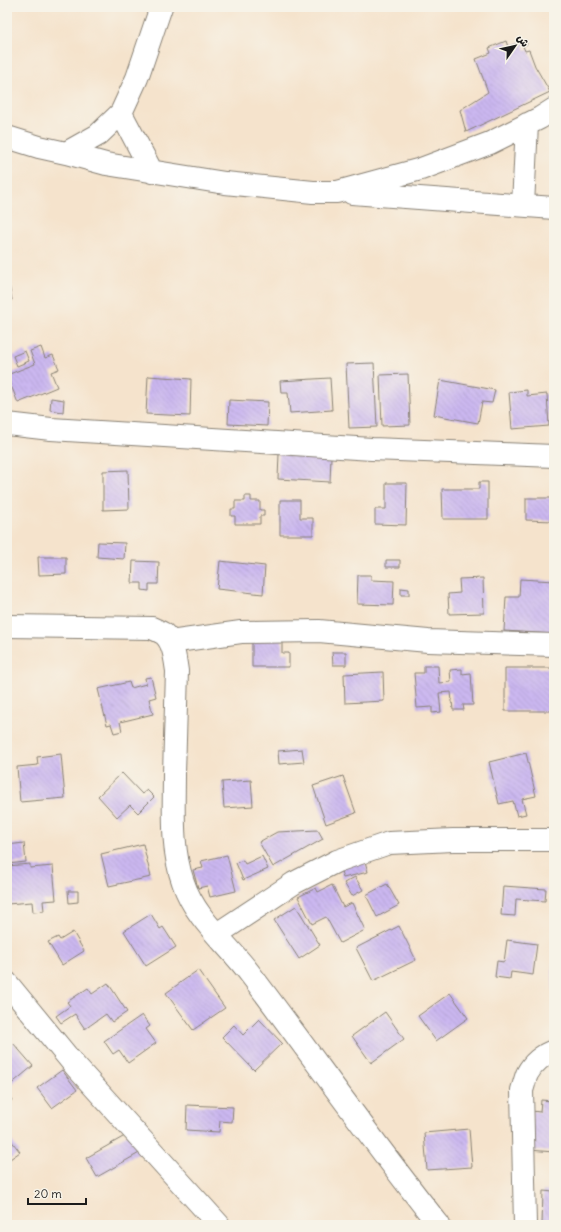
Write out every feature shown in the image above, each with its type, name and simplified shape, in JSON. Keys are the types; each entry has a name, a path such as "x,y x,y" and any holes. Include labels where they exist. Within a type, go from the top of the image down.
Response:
{"street":[{"path":"66,153 98,135 121,113 136,78 161,7"},
{"path":"337,192 421,169 490,143 554,109"},
{"path":"121,113 152,172"},
{"path":"523,206 527,124"},
{"path":"7,137 39,147 106,164 225,183 313,192 337,192 554,208"},
{"path":"7,424 51,429 372,449 554,456"},
{"path":"7,626 152,628 164,634 170,642 175,654 177,671 173,814 176,854 182,882 200,915 244,966 308,1050 399,1176 439,1225"},
{"path":"170,642 241,632 319,631 428,641 554,645"},
{"path":"217,934 294,883 337,861 389,843 453,840 554,840"},
{"path":"7,983 76,1067 219,1225"},
{"path":"525,1225 522,1090 527,1074 537,1061 554,1051"}],"building":[{"path":"526,40 527,44 523,46 525,51 529,50 535,66 550,92 466,132 460,110 488,92 476,59 491,53 489,48 506,41 508,47"},
{"path":"7,274 12,300 7,301"},
{"path":"41,347 45,358 53,355 59,369 51,372 57,387 18,403 7,375 35,364 30,351"},
{"path":"25,351 29,361 17,366 13,356"},
{"path":"374,363 377,427 349,428 346,364"},
{"path":"408,374 410,425 382,426 380,375"},
{"path":"148,376 191,379 190,416 146,414"},
{"path":"330,378 332,410 290,413 288,393 281,393 280,381"},
{"path":"440,380 495,390 492,403 482,402 478,423 434,415"},
{"path":"527,390 527,396 547,394 549,426 512,429 509,392"},
{"path":"51,398 64,400 63,412 50,410"},
{"path":"229,400 268,402 267,426 228,424"},
{"path":"279,454 331,457 330,482 278,479"},
{"path":"128,470 129,509 103,510 103,471"},
{"path":"479,482 488,482 488,519 443,519 442,489 479,489"},
{"path":"386,483 407,483 406,525 375,524 375,509 386,509"},
{"path":"245,496 251,496 251,501 260,501 260,510 264,510 264,516 260,516 260,524 235,524 235,516 231,516 231,509 235,509 235,501 245,501"},
{"path":"526,498 554,498 554,521 526,520"},
{"path":"280,500 300,500 300,518 313,518 313,535 280,535"},
{"path":"98,542 125,543 124,559 97,557"},
{"path":"38,557 66,557 66,574 39,575"},
{"path":"386,560 400,560 400,567 386,567"},
{"path":"133,561 159,562 158,584 149,584 149,591 142,590 142,583 132,583"},
{"path":"220,561 265,566 263,594 217,589"},
{"path":"358,575 371,575 371,580 394,581 393,605 357,604"},
{"path":"483,578 484,613 449,614 448,594 460,593 459,579"},
{"path":"520,579 554,581 554,634 504,631 506,597 519,597"},
{"path":"401,588 409,589 409,595 401,595"},
{"path":"252,639 282,639 282,653 289,653 289,667 252,667"},
{"path":"332,652 346,652 346,665 333,665"},
{"path":"424,666 438,666 439,683 451,682 450,670 462,669 462,674 471,673 473,705 463,705 464,710 453,710 451,692 439,693 441,712 432,713 432,707 417,708 414,673 424,673"},
{"path":"505,668 554,668 554,711 505,711"},
{"path":"383,672 384,701 345,703 344,674"},
{"path":"151,677 156,697 149,699 153,714 120,722 122,731 114,733 111,724 107,725 98,689 129,682 131,688 146,684 145,678"},
{"path":"302,749 304,762 279,764 278,751"},
{"path":"526,753 536,796 522,799 526,814 517,816 513,801 499,804 489,762"},
{"path":"61,754 65,798 20,802 17,767 38,765 37,757"},
{"path":"122,773 142,794 147,790 154,797 138,813 130,805 117,817 98,796"},
{"path":"343,776 356,813 326,824 313,786"},
{"path":"251,780 253,806 224,808 222,782"},
{"path":"318,830 323,839 273,867 259,842 277,832"},
{"path":"24,843 26,862 7,864 7,845"},
{"path":"143,844 151,877 109,886 101,854"},
{"path":"227,855 236,891 210,897 207,886 198,888 193,870 203,868 201,861"},
{"path":"262,856 268,869 243,880 236,863 243,860 245,864"},
{"path":"364,858 368,872 343,878 339,864"},
{"path":"30,864 30,868 53,866 56,900 43,901 44,911 33,912 32,902 7,904 7,866"},
{"path":"355,877 363,890 352,896 344,883"},
{"path":"387,884 399,905 377,917 366,895"},
{"path":"332,885 343,907 352,903 365,930 340,943 326,917 312,924 298,897 316,888 318,892"},
{"path":"503,886 546,889 545,901 516,899 515,916 501,915"},
{"path":"68,891 78,891 78,902 69,903"},
{"path":"296,906 320,945 299,959 274,920"},
{"path":"151,914 160,929 163,927 176,947 146,966 124,931"},
{"path":"399,926 416,960 373,981 356,948"},
{"path":"73,932 84,951 62,965 48,942 58,937 60,940"},
{"path":"507,940 537,944 533,975 511,972 510,979 495,977 497,961 504,962"},
{"path":"552,964 554,964 554,991 553,991"},
{"path":"198,970 225,1008 193,1030 166,993"},
{"path":"108,983 127,1012 112,1022 106,1014 85,1029 75,1014 61,1023 56,1016 70,1006 67,1002 88,988 92,994"},
{"path":"450,993 468,1018 436,1041 418,1016"},
{"path":"385,1012 404,1039 371,1063 352,1036"},
{"path":"142,1015 150,1026 146,1029 156,1043 128,1063 119,1050 113,1054 104,1041"},
{"path":"259,1019 282,1043 254,1070 222,1037 234,1025 243,1035"},
{"path":"13,1043 33,1066 9,1086 7,1084 7,1048"},
{"path":"62,1070 77,1090 52,1108 37,1088"},
{"path":"7,1093 12,1100 7,1104"},
{"path":"541,1100 552,1101 551,1113 554,1113 554,1152 529,1150 532,1111 540,1112"},
{"path":"187,1105 233,1107 232,1122 220,1121 219,1132 186,1130"},
{"path":"469,1129 472,1167 427,1170 424,1133"},
{"path":"130,1133 141,1152 97,1177 86,1158"},
{"path":"7,1135 20,1152 10,1159 7,1154"},
{"path":"543,1191 554,1192 554,1225 542,1225"}]}
